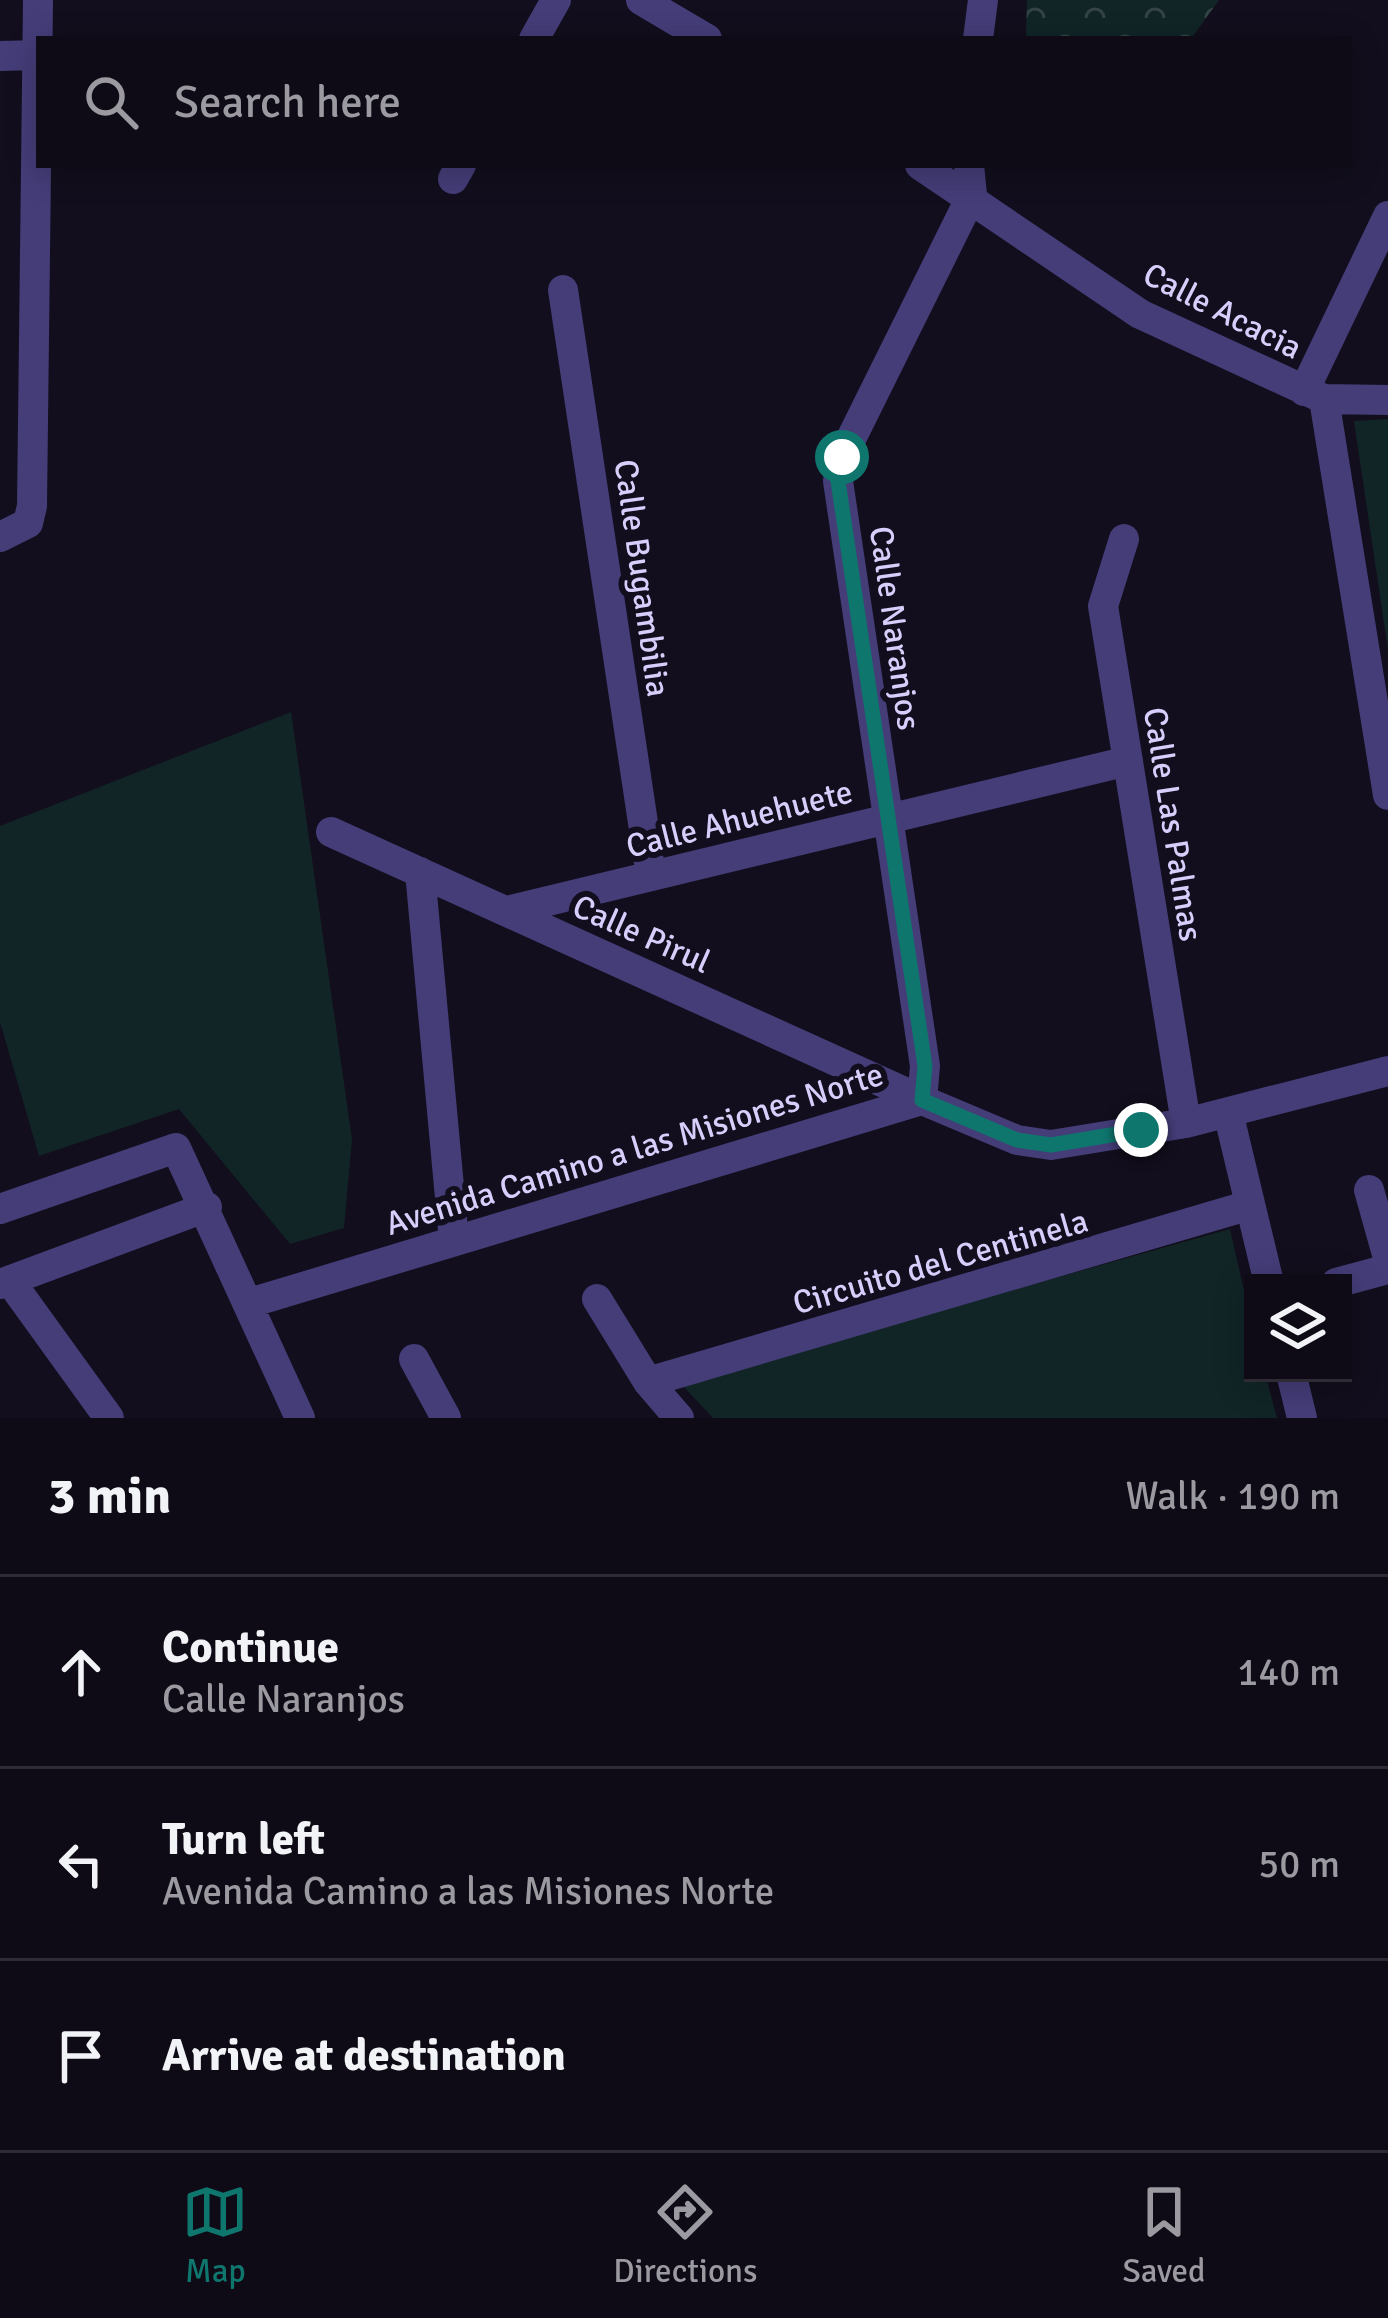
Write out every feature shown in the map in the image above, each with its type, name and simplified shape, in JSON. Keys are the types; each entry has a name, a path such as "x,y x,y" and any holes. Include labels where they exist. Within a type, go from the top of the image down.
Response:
{"street":[{"path":"38,0 38,36"},
{"path":"536,36 556,0"},
{"path":"641,0 702,36"},
{"path":"978,36 983,0"},
{"path":"0,56 36,55"},
{"path":"0,537 28,523 32,506 36,168"},
{"name":"Calle Acacia","path":"930,168 970,180 1140,314 1314,395 1388,400"},
{"name":"Calle Naranjos","path":"922,1100 925,1066 838,481 842,457 970,180"},
{"path":"1388,216 1314,395 1388,795"},
{"name":"Calle Bugambilia","path":"563,290 651,876"},
{"name":"Calle Las Palmas","path":"1124,538 1102,606 1186,1123"},
{"name":"Calle Ahuehuete","path":"507,911 1127,761"},
{"name":"Calle Pirul","path":"332,832 922,1100"},
{"path":"420,872 454,1240"},
{"name":"Avenida Camino a las Misiones Norte","path":"250,1303 922,1100 1017,1140 1051,1145 1186,1123 1388,1071"},
{"path":"1228,1112 1267,1274"},
{"path":"0,1209 176,1148 300,1418"},
{"path":"1370,1190 1388,1258"},
{"name":"Circuito del Centinela","path":"648,1382 1250,1204"},
{"path":"109,1418 5,1282 207,1207"},
{"path":"1352,1279 1388,1269"},
{"path":"597,1299 648,1382 679,1418"},
{"path":"414,1359 446,1418"},
{"path":"1294,1382 1303,1418"}],"green space":[{"path":"1027,0 1219,0 1193,36 1026,36"},
{"path":"1388,419 1388,650 1354,421"},
{"path":"291,712 352,1139 344,1228 290,1244 179,1109 39,1156 0,1022 0,826"},
{"path":"1230,1229 1244,1290 1244,1382 1267,1382 1277,1418 713,1418 680,1383"}],"route":[{"path":"842,457 838,481 925,1066 922,1100 1017,1140 1051,1145 1141,1130"}]}
